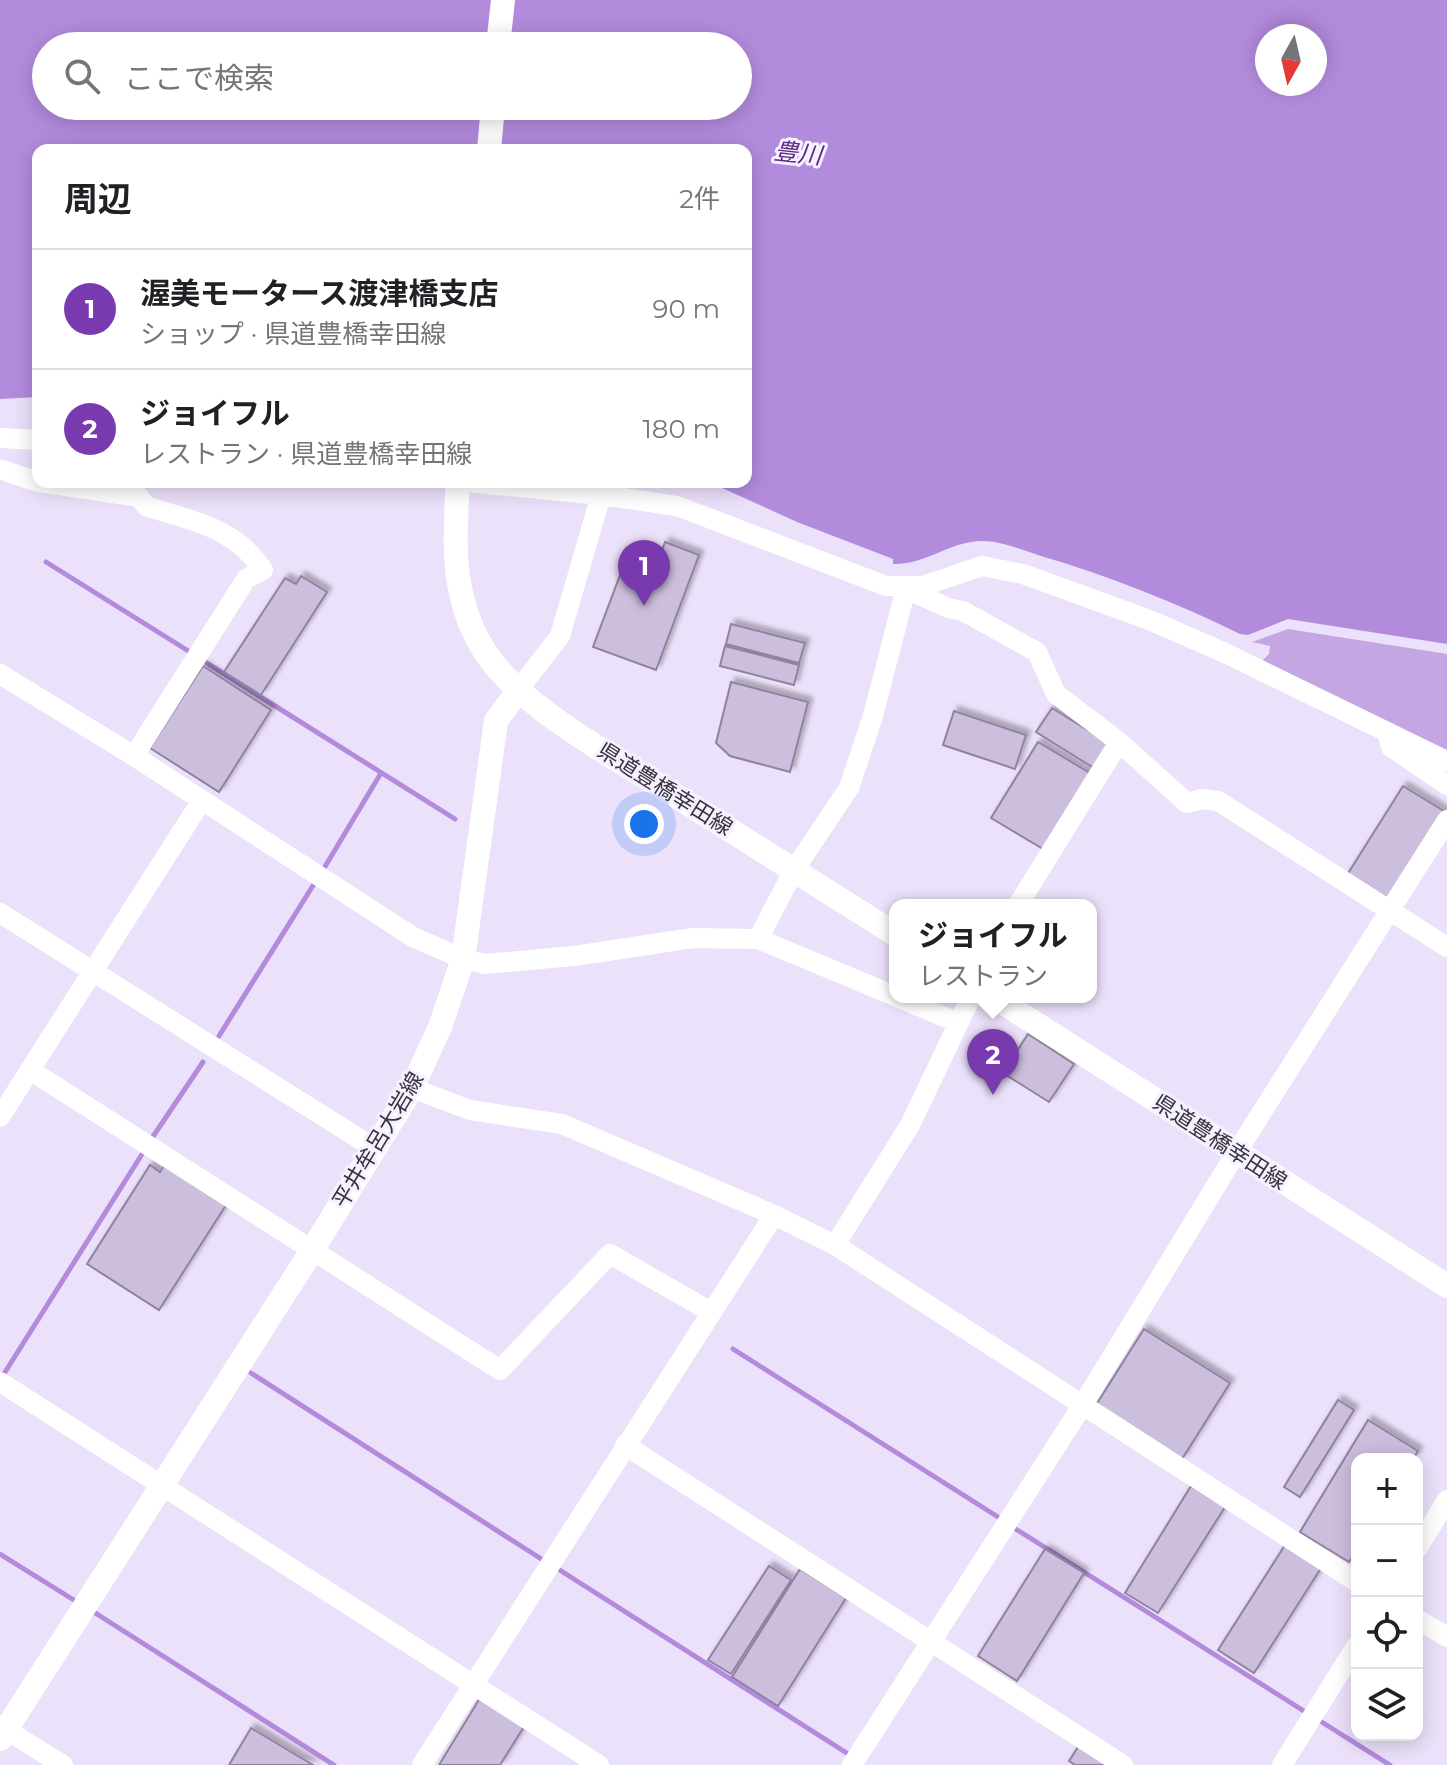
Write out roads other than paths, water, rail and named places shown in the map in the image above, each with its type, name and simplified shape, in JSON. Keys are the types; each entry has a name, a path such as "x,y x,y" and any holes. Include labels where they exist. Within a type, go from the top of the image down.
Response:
{"main road":[{"path":"500,32 503,0"},
{"path":"490,144 492,120"},
{"path":"458,488 453,546 462,601 482,647 495,667 519,689"},
{"name":"県道豊橋幸田線","path":"519,689 596,746 889,930"},
{"name":"平井牟呂大岩線","path":"2,1732 86,1608 412,1088 440,1027 463,959 496,721 519,689"},
{"name":"県道豊橋幸田線","path":"1003,1003 1447,1286"}],"street":[{"path":"0,438 32,440"},
{"path":"2,470 32,480"},
{"path":"79,488 139,497 146,506 228,534 251,553 263,570 246,579 134,756"},
{"path":"529,488 677,506 886,586 923,586 982,566 1023,574 1152,621 1225,653 1447,761"},
{"path":"519,689 560,636 601,495"},
{"path":"902,587 948,608 963,611 1037,652 1056,694 1119,742 1187,803 1202,799 1218,801 1447,947"},
{"path":"758,939 794,870 849,788 873,716 904,596 902,587"},
{"path":"0,674 134,756 413,937 463,959 485,964 574,956 693,938 758,939 889,994"},
{"path":"1387,731 1391,747 1447,785"},
{"path":"1022,899 1119,742"},
{"path":"0,1117 92,968 202,800"},
{"path":"852,1765 1082,1406 1236,1153 1447,820"},
{"path":"0,913 374,1148"},
{"path":"911,1003 959,1023"},
{"path":"835,1245 910,1125 968,1003"},
{"path":"30,1070 500,1370 610,1254 711,1312"},
{"path":"412,1088 470,1110 562,1124 774,1215 835,1245 1351,1578"},
{"path":"422,1765 774,1215"},
{"path":"0,1382 599,1765"},
{"path":"625,1445 1123,1765"},
{"path":"1423,1539 1447,1500"},
{"path":"1423,1623 1447,1637"},
{"path":"1282,1765 1351,1655"},
{"path":"2,1732 63,1765"}],"water":[{"name":"豊川","path":"0,0 1447,0 1447,644 1288,619 1248,635 1240,634 1117,581 989,541 971,542 916,561 893,564 893,559 797,522 722,488 752,488 752,144 32,144 32,397 0,399"}],"waterway":[{"path":"46,562 190,652"},
{"path":"202,660 455,819"},
{"path":"323,870 381,773"},
{"path":"219,1036 314,884"},
{"path":"150,1141 203,1062"},
{"path":"2,1377 144,1151"},
{"path":"733,1349 998,1517"},
{"path":"251,1373 546,1562"},
{"path":"1011,1526 1307,1713"},
{"path":"0,1554 77,1602"},
{"path":"555,1567 853,1757"},
{"path":"89,1609 334,1765"},
{"path":"1317,1719 1390,1765"}],"place":[{"name":"渥美モータース渡津橋支店","path":"644,606"},
{"name":"ジョイフル","path":"993,1095"}]}
